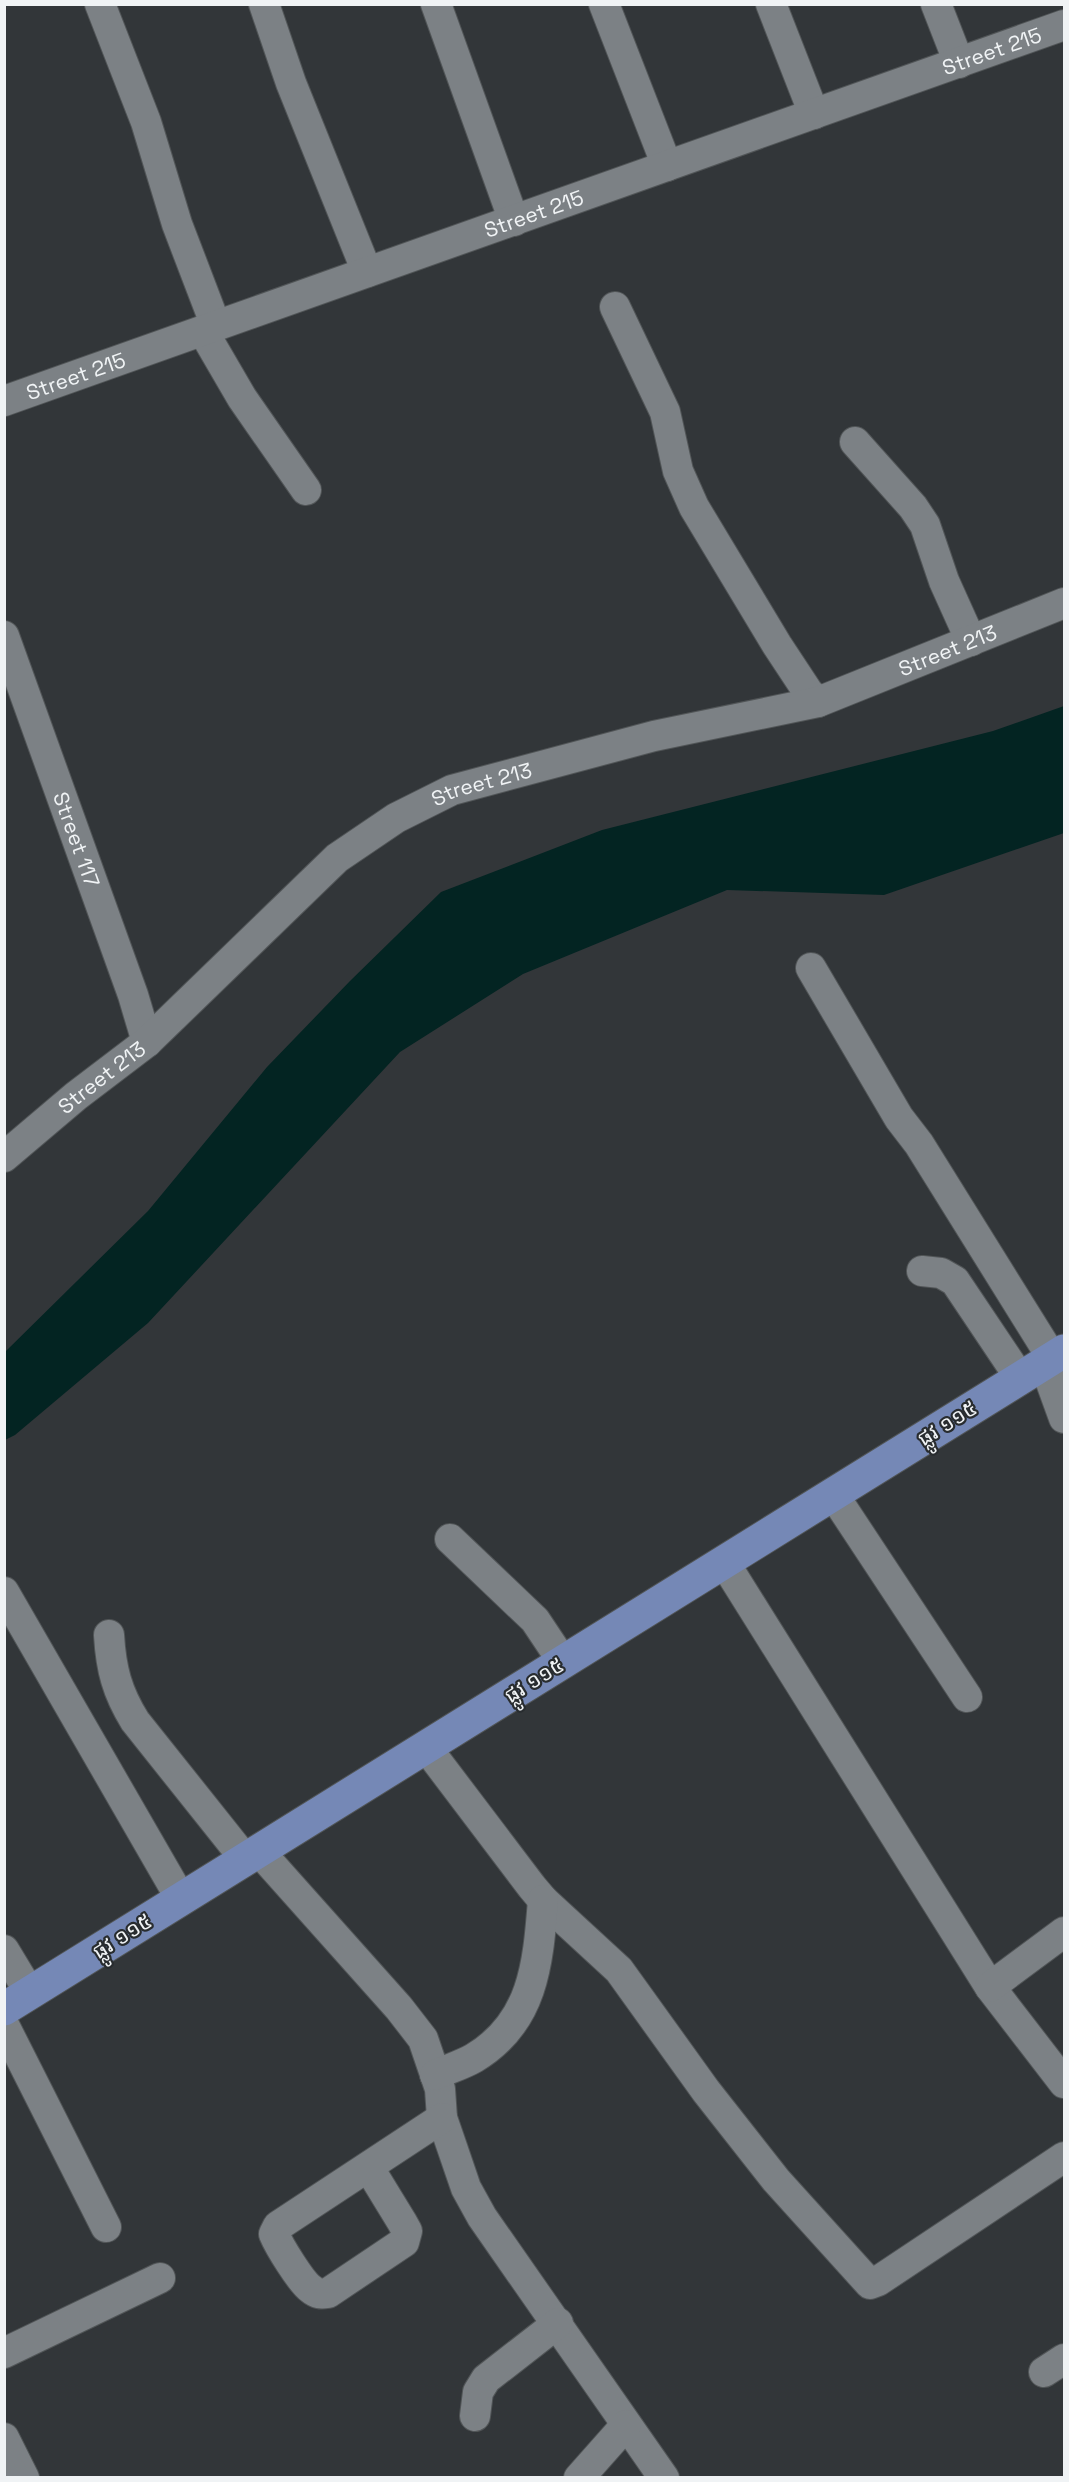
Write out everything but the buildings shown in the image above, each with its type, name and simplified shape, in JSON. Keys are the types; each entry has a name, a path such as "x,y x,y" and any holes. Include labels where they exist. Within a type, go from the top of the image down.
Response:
{"main road":[{"name":"ផ្លូវ ១១៥","path":"17,2001 1046,1362"}],"street":[{"path":"100,4 146,122 210,329 242,398 306,490"},
{"path":"264,4 291,83 368,272"},
{"path":"436,4 514,220"},
{"path":"604,4 667,166"},
{"path":"771,4 814,114"},
{"path":"936,4 958,63"},
{"name":"Street 215","path":"4,401 1065,25"},
{"path":"615,307 665,412 678,471 694,507 777,645 808,692 819,702"},
{"path":"855,442 913,507 925,525 944,581 971,641"},
{"name":"Street 213","path":"4,1157 76,1096 147,1042 337,858 396,818 452,790 654,736 819,702 1065,603"},
{"name":"Street 117","path":"4,636 133,996 147,1042"},
{"path":"811,968 899,1118 950,1192 1046,1348 1046,1362 1065,1418"},
{"path":"922,1271 941,1273 955,1281 1046,1362"},
{"path":"833,1494 967,1697"},
{"path":"450,1539 535,1620 563,1662"},
{"path":"724,1562 990,1987 1065,2083"},
{"path":"4,1592 181,1899"},
{"path":"109,1635 111,1667 123,1702 170,1767 399,2008 423,2038 440,2089 442,2118 466,2188 482,2217 664,2478"},
{"path":"426,1747 543,1900 619,1970 706,2091 776,2180 870,2284 878,2281 1065,2157"},
{"path":"435,2075 474,2058 509,2029 527,2000 539,1953 543,1900"},
{"path":"990,1987 1065,1932"},
{"path":"4,1950 17,2001"},
{"path":"4,2025 106,2227"},
{"path":"369,2168 406,2231 405,2242 328,2293 319,2294 309,2288 278,2244 274,2234 278,2226 442,2118"},
{"path":"4,2353 160,2277"},
{"path":"475,2416 478,2392 486,2379 558,2323"},
{"path":"579,2478 626,2425"},
{"path":"4,2438 24,2478"}],"shaded area":[{"path":"1064,706 1064,833 884,895 727,890 523,974 400,1052 148,1323 15,1435 5,1440 5,1352 148,1211 267,1067 441,892 602,830 993,731"}]}
